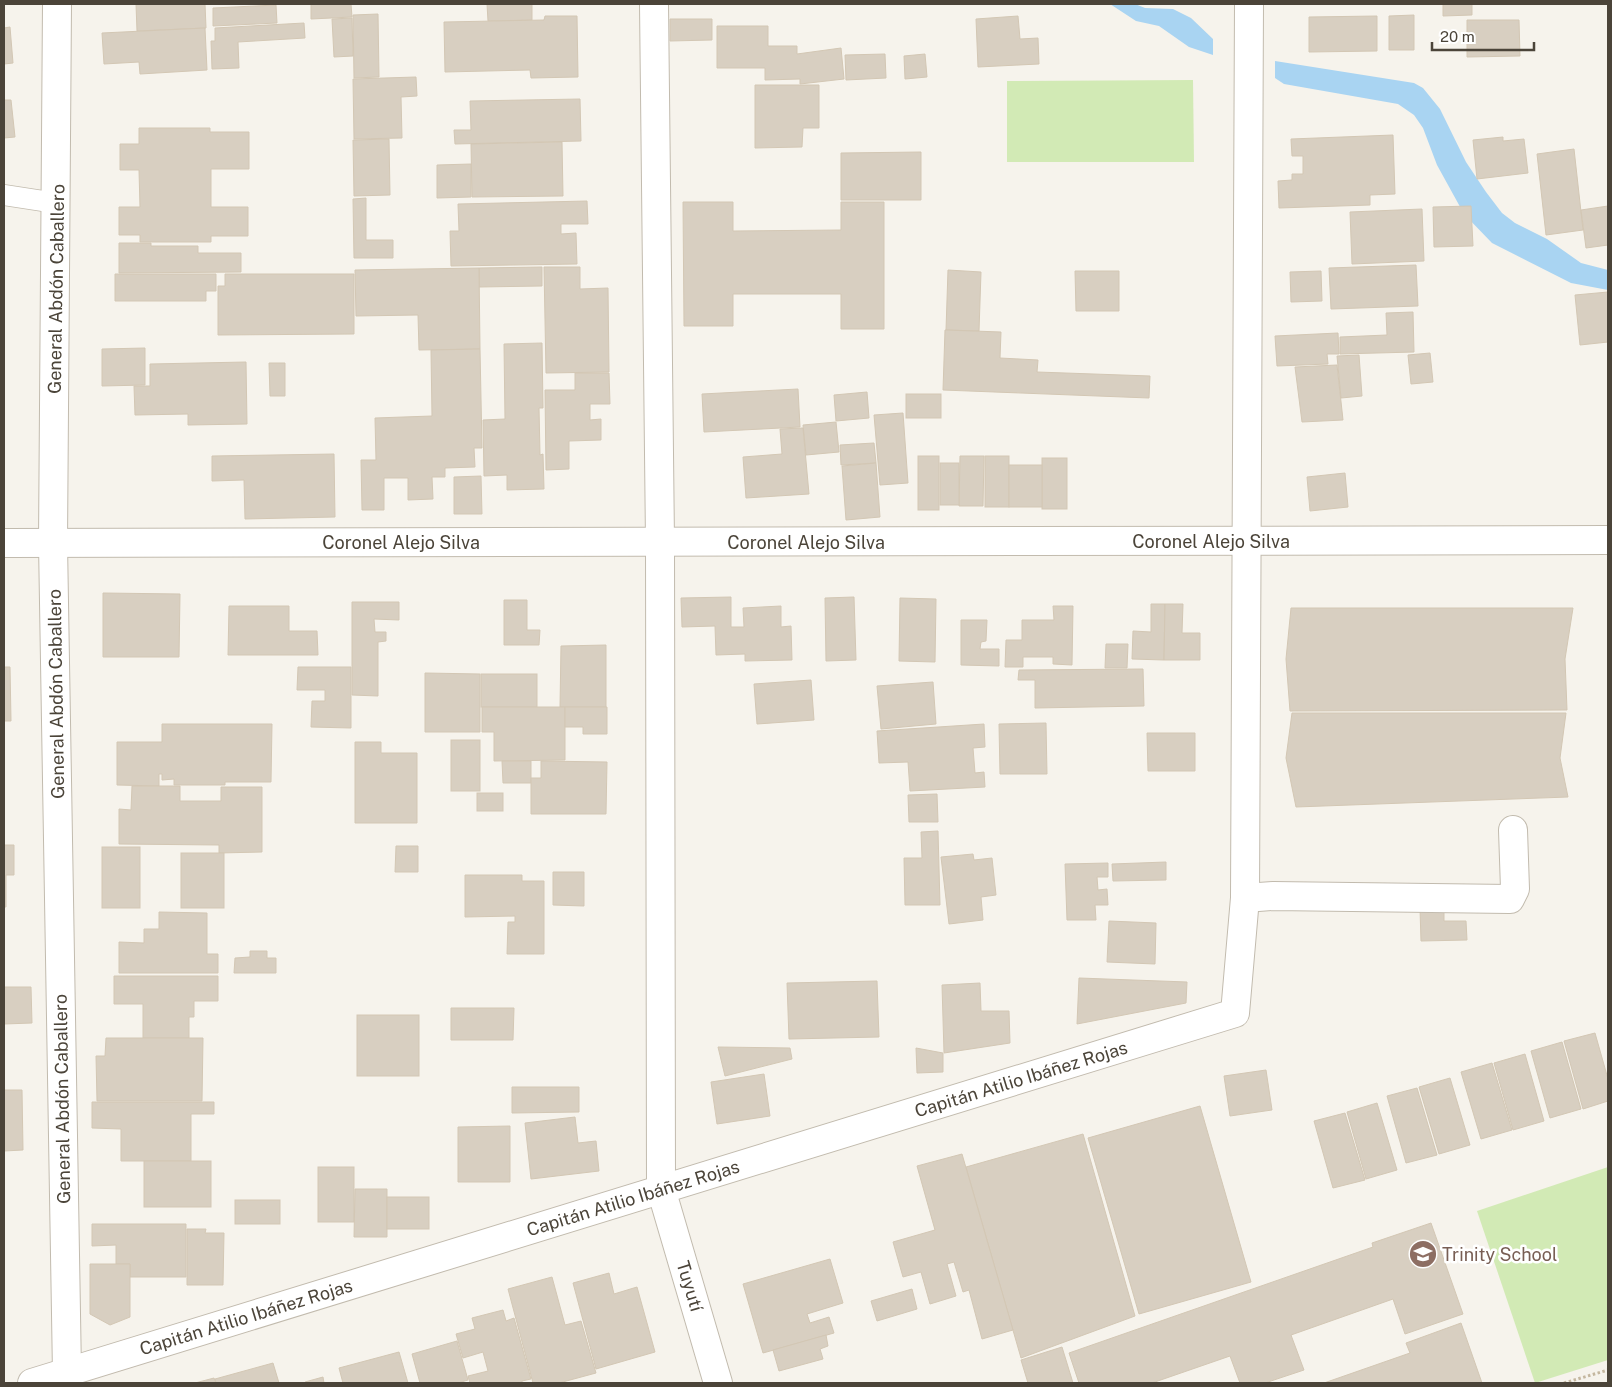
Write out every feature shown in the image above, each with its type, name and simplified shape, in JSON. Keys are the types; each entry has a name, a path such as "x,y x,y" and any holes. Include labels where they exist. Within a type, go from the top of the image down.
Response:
{"street":[{"name":"General Abdón Caballero","path":"57,4 53,543 68,1378"},
{"name":"Tuyutí","path":"654,4 660,542 661,1189 718,1383"},
{"path":"1249,4 1245,898 1273,896 1510,900 1515,889 1513,830"},
{"name":"Coronel Alejo Silva","path":"4,543 1608,540"},
{"name":"Capitán Atilio Ibáñez Rojas","path":"32,1383 68,1378 661,1189 1235,1013 1245,898"}],"lane":[{"path":"4,195 56,203"}],"path":[{"path":"1564,1383 1608,1370"}],"green space":[{"path":"1193,80 1194,162 1007,162 1007,81"},
{"path":"1608,1167 1608,1360 1535,1383 1477,1211"}],"water":[{"path":"1110,4 1135,4 1145,8 1173,9 1191,18 1213,39 1213,55 1189,47 1159,26 1136,21"},
{"path":"1275,61 1414,83 1423,88 1440,109 1466,162 1502,213 1515,223 1547,239 1581,263 1608,270 1608,290 1571,283 1492,243 1464,214 1437,165 1423,128 1414,115 1398,104 1284,84 1275,78"}],"building":[{"path":"136,4 205,4 206,28 137,31"},
{"path":"311,4 351,4 352,17 311,19"},
{"path":"487,4 532,4 532,20 488,21"},
{"path":"1443,4 1472,4 1472,15 1443,16"},
{"path":"276,5 277,23 213,26 213,8"},
{"path":"378,14 379,77 354,78 353,15"},
{"path":"1414,15 1414,50 1389,50 1389,16"},
{"path":"545,16 577,16 578,77 531,78 530,70 445,72 444,22 544,20"},
{"path":"1018,16 1020,39 1038,38 1039,64 978,67 976,19"},
{"path":"1377,16 1377,51 1309,52 1309,17"},
{"path":"352,18 353,56 334,57 332,19"},
{"path":"670,19 712,19 712,40 670,41"},
{"path":"1467,20 1519,20 1520,56 1467,57"},
{"path":"304,23 305,38 238,42 239,68 212,69 211,41 215,41 215,28"},
{"path":"717,26 768,26 768,46 797,46 797,54 841,48 844,79 800,84 800,79 765,80 765,68 717,68"},
{"path":"10,27 13,63 4,64 4,28"},
{"path":"205,28 207,70 140,74 139,62 104,64 102,33"},
{"path":"885,54 886,78 846,80 845,55"},
{"path":"925,54 927,77 905,79 904,56"},
{"path":"416,77 417,96 401,97 402,138 354,139 353,79"},
{"path":"755,85 819,85 819,128 803,128 802,147 755,148"},
{"path":"580,99 581,141 455,144 454,130 471,130 470,101"},
{"path":"4,100 11,100 15,137 4,138"},
{"path":"139,128 210,128 210,132 249,132 249,169 211,169 211,207 248,207 248,236 211,236 211,242 140,242 140,235 119,235 119,207 140,207 139,170 120,170 120,144 139,144"},
{"path":"1393,135 1395,194 1370,195 1370,205 1279,208 1278,181 1292,180 1292,174 1303,174 1303,156 1292,156 1291,139"},
{"path":"1503,137 1503,141 1524,139 1528,173 1477,179 1473,140"},
{"path":"389,139 390,195 354,196 353,140"},
{"path":"562,142 563,196 472,197 471,144"},
{"path":"1574,149 1583,230 1546,235 1537,154"},
{"path":"921,152 921,200 841,200 841,153"},
{"path":"471,164 471,197 437,198 437,165"},
{"path":"366,198 366,240 393,240 393,258 354,258 353,199"},
{"path":"587,201 588,224 561,224 561,234 576,233 577,264 451,266 450,231 459,231 458,204"},
{"path":"683,202 733,202 733,231 841,230 841,202 884,202 884,329 841,329 841,294 733,294 733,326 684,326"},
{"path":"1471,206 1473,246 1434,247 1433,207"},
{"path":"1608,206 1608,245 1586,248 1581,210"},
{"path":"1422,209 1424,261 1352,264 1350,212"},
{"path":"119,243 151,243 151,246 198,246 198,253 241,253 241,272 119,273"},
{"path":"1416,265 1418,306 1331,309 1329,268"},
{"path":"542,267 542,286 479,287 479,268"},
{"path":"544,267 580,267 580,289 608,288 609,372 546,373"},
{"path":"479,268 480,349 419,350 418,315 356,316 355,270"},
{"path":"948,270 981,272 979,331 946,330"},
{"path":"1075,271 1119,271 1119,311 1076,311"},
{"path":"1321,271 1322,301 1291,302 1290,272"},
{"path":"115,274 216,274 216,291 206,291 206,301 115,301"},
{"path":"225,274 354,274 354,334 218,335 218,286 225,286"},
{"path":"1608,292 1608,342 1580,345 1575,295"},
{"path":"1413,312 1414,352 1340,354 1340,337 1387,335 1386,313"},
{"path":"945,330 1001,332 1000,358 1038,360 1037,372 1150,376 1149,398 943,390"},
{"path":"1338,333 1339,354 1327,354 1328,364 1277,366 1275,336"},
{"path":"542,343 543,408 539,408 540,455 543,454 544,489 507,490 507,475 484,476 483,420 505,419 504,344"},
{"path":"145,348 145,385 102,386 102,349"},
{"path":"480,349 482,448 474,448 475,467 445,468 445,477 432,477 433,499 408,500 408,478 384,478 384,510 362,510 361,460 376,460 375,418 432,416 431,350"},
{"path":"1430,353 1433,382 1411,384 1408,355"},
{"path":"1359,355 1362,396 1341,398 1337,356"},
{"path":"246,362 247,424 188,425 188,414 135,415 134,386 150,386 150,364"},
{"path":"269,363 285,363 285,396 270,396"},
{"path":"1337,365 1343,420 1302,422 1295,367"},
{"path":"575,373 609,373 610,404 590,404 590,420 601,419 601,440 569,441 569,469 546,470 545,390 575,390"},
{"path":"798,389 800,427 704,432 702,394"},
{"path":"867,392 869,418 836,421 834,395"},
{"path":"906,394 941,394 941,418 906,418"},
{"path":"903,413 908,483 880,485 874,415"},
{"path":"836,422 839,452 806,455 803,425"},
{"path":"803,428 809,494 746,498 743,457 782,454 780,429"},
{"path":"874,443 876,463 841,465 840,445"},
{"path":"334,454 335,517 245,519 244,480 212,481 212,456"},
{"path":"918,456 939,456 939,510 918,510"},
{"path":"960,456 984,456 983,506 959,506"},
{"path":"985,456 1009,456 1009,507 985,507"},
{"path":"1042,458 1067,458 1067,509 1042,509"},
{"path":"876,463 880,517 846,520 842,466"},
{"path":"940,463 959,463 959,505 940,505"},
{"path":"1009,465 1042,465 1042,507 1009,507"},
{"path":"1345,473 1348,507 1310,511 1307,477"},
{"path":"481,476 482,514 454,514 454,477"},
{"path":"103,593 180,594 179,657 103,657"},
{"path":"731,597 731,627 744,627 743,608 781,606 781,627 791,626 792,660 745,661 745,654 716,655 715,626 682,627 681,598"},
{"path":"854,597 856,660 826,661 825,598"},
{"path":"900,598 936,599 935,662 899,661"},
{"path":"504,600 527,600 527,630 540,630 539,645 504,645"},
{"path":"352,602 399,602 399,620 374,619 375,632 386,632 386,641 378,642 378,696 352,695"},
{"path":"1151,604 1165,604 1164,660 1132,659 1133,631 1151,632"},
{"path":"1165,604 1183,604 1182,633 1200,633 1200,660 1164,660"},
{"path":"229,606 289,606 289,631 317,631 318,655 228,655"},
{"path":"1053,606 1073,606 1072,665 1053,664 1053,657 1023,657 1023,667 1005,667 1006,640 1022,640 1022,620 1054,620"},
{"path":"1291,608 1573,608 1565,659 1567,710 1290,711 1286,659"},
{"path":"961,620 987,620 986,641 981,642 980,649 999,649 999,666 961,665"},
{"path":"1106,644 1128,644 1127,668 1105,668"},
{"path":"606,645 606,707 560,707 561,646"},
{"path":"4,667 10,667 11,721 4,721"},
{"path":"298,667 351,667 351,728 311,727 312,701 325,701 325,690 297,690"},
{"path":"1143,669 1144,706 1035,708 1035,680 1018,680 1019,670"},
{"path":"425,673 480,674 480,732 425,732"},
{"path":"481,674 537,674 537,707 481,707"},
{"path":"811,680 814,720 757,724 754,684"},
{"path":"933,682 936,724 881,729 877,686"},
{"path":"482,707 565,707 565,760 494,761 494,732 482,732"},
{"path":"565,707 607,707 607,734 583,734 583,727 565,727"},
{"path":"1292,713 1566,713 1560,758 1568,797 1296,807 1286,758"},
{"path":"1046,723 1047,774 1000,774 999,724"},
{"path":"162,724 272,724 271,782 225,782 225,785 174,785 174,779 162,780 162,774 159,774 159,786 117,785 117,742 162,742"},
{"path":"984,724 985,747 973,748 975,773 984,772 985,787 910,791 908,762 879,763 877,731"},
{"path":"1147,733 1195,733 1195,771 1148,771"},
{"path":"451,740 480,740 480,791 451,791"},
{"path":"355,742 381,742 381,753 417,753 417,823 355,823"},
{"path":"502,761 531,761 531,783 503,783"},
{"path":"541,761 607,762 606,814 531,814 531,778 541,778"},
{"path":"132,786 180,786 180,801 221,801 221,787 262,787 262,852 219,853 219,845 119,844 119,809 131,810"},
{"path":"477,793 503,793 503,811 477,811"},
{"path":"937,794 938,822 909,822 908,795"},
{"path":"938,831 940,905 905,905 904,858 922,858 921,832"},
{"path":"4,845 14,845 14,875 6,875 6,907 4,907"},
{"path":"396,846 418,846 418,872 395,872"},
{"path":"102,847 140,847 140,908 102,908"},
{"path":"181,853 224,853 224,908 181,908"},
{"path":"973,854 974,860 992,858 996,895 981,897 983,920 949,924 941,857"},
{"path":"1166,862 1166,880 1113,881 1112,864"},
{"path":"1108,863 1108,877 1097,877 1098,890 1107,889 1108,905 1095,905 1096,920 1067,920 1065,864"},
{"path":"553,872 584,872 584,906 553,905"},
{"path":"465,875 522,875 522,881 544,881 544,954 507,954 508,922 515,922 515,916 465,917"},
{"path":"1420,909 1444,909 1444,921 1466,921 1467,940 1421,941"},
{"path":"159,912 207,913 207,954 218,954 218,973 119,973 119,942 144,943 144,929 159,929"},
{"path":"1109,921 1156,923 1155,964 1107,962"},
{"path":"250,951 267,951 267,958 276,958 276,973 234,973 235,958 250,957"},
{"path":"114,976 218,976 218,1001 194,1001 194,1017 189,1017 189,1038 143,1038 143,1004 114,1004"},
{"path":"1079,978 1187,982 1186,1003 1077,1024"},
{"path":"877,981 879,1037 789,1039 787,983"},
{"path":"980,983 981,1011 1009,1011 1010,1043 944,1053 942,985"},
{"path":"4,987 31,987 32,1023 4,1024"},
{"path":"451,1008 514,1008 513,1040 451,1040"},
{"path":"357,1015 419,1015 419,1076 357,1076"},
{"path":"1595,1033 1608,1079 1608,1101 1583,1109 1564,1041"},
{"path":"106,1038 203,1038 202,1101 97,1101 96,1056 105,1056"},
{"path":"1562,1042 1581,1109 1550,1118 1531,1051"},
{"path":"718,1047 790,1048 792,1059 725,1076"},
{"path":"916,1048 943,1053 943,1072 917,1073"},
{"path":"1525,1054 1544,1121 1513,1130 1494,1063"},
{"path":"1492,1063 1512,1130 1481,1139 1461,1072"},
{"path":"1266,1070 1272,1110 1230,1116 1224,1076"},
{"path":"764,1074 770,1116 717,1124 711,1082"},
{"path":"1450,1078 1470,1145 1439,1154 1419,1087"},
{"path":"512,1087 579,1087 579,1112 512,1113"},
{"path":"1417,1088 1437,1155 1406,1163 1387,1096"},
{"path":"4,1090 22,1090 23,1150 4,1151"},
{"path":"92,1102 214,1102 214,1114 191,1114 191,1161 121,1161 121,1129 92,1128"},
{"path":"1377,1103 1397,1170 1366,1179 1347,1112"},
{"path":"1200,1106 1251,1282 1139,1314 1088,1138"},
{"path":"1345,1113 1365,1180 1333,1188 1314,1121"},
{"path":"575,1117 578,1143 596,1141 599,1171 531,1179 525,1123"},
{"path":"510,1126 510,1182 458,1182 458,1127"},
{"path":"1083,1134 1135,1316 1021,1358 966,1167"},
{"path":"962,1154 1013,1330 982,1339 969,1290 963,1292 954,1262 947,1264 956,1296 930,1304 921,1272 903,1277 893,1242 935,1230 917,1166"},
{"path":"144,1161 211,1161 211,1207 144,1207"},
{"path":"318,1167 354,1167 354,1222 318,1222"},
{"path":"355,1189 387,1189 387,1237 354,1237"},
{"path":"387,1197 429,1197 429,1229 387,1229"},
{"path":"235,1200 280,1200 280,1224 235,1224"},
{"path":"1431,1223 1463,1314 1405,1334 1393,1299 1291,1335 1304,1370 1265,1383 1240,1383 1230,1356 1152,1383 1079,1383 1069,1353 1373,1247 1372,1243"},
{"path":"92,1224 186,1224 186,1277 130,1277 130,1264 116,1264 116,1245 92,1246"},
{"path":"187,1229 206,1229 205,1233 224,1233 223,1285 187,1285"},
{"path":"830,1259 843,1303 807,1314 810,1323 829,1317 834,1333 763,1353 743,1284"},
{"path":"90,1264 130,1264 130,1317 110,1325 90,1314"},
{"path":"609,1273 614,1294 637,1287 655,1352 596,1369 573,1283"},
{"path":"552,1277 565,1325 581,1321 596,1373 559,1383 533,1383 508,1289"},
{"path":"912,1289 917,1309 877,1321 871,1301"},
{"path":"503,1310 506,1321 514,1318 531,1379 522,1381 522,1383 470,1383 468,1376 488,1371 483,1352 463,1358 456,1334 475,1329 472,1318"},
{"path":"1461,1323 1482,1383 1324,1383 1410,1353 1406,1343"},
{"path":"826,1335 828,1346 820,1349 823,1359 779,1371 773,1350"},
{"path":"457,1341 468,1380 458,1383 420,1383 412,1354"},
{"path":"1062,1347 1073,1383 1028,1383 1021,1360"},
{"path":"399,1352 408,1383 343,1383 339,1368"},
{"path":"273,1363 279,1383 216,1383 215,1379"},
{"path":"323,1377 324,1383 305,1382"},
{"path":"214,1378 216,1383 195,1383"}],"place":[{"name":"Trinity School","path":"1423,1254"}]}
